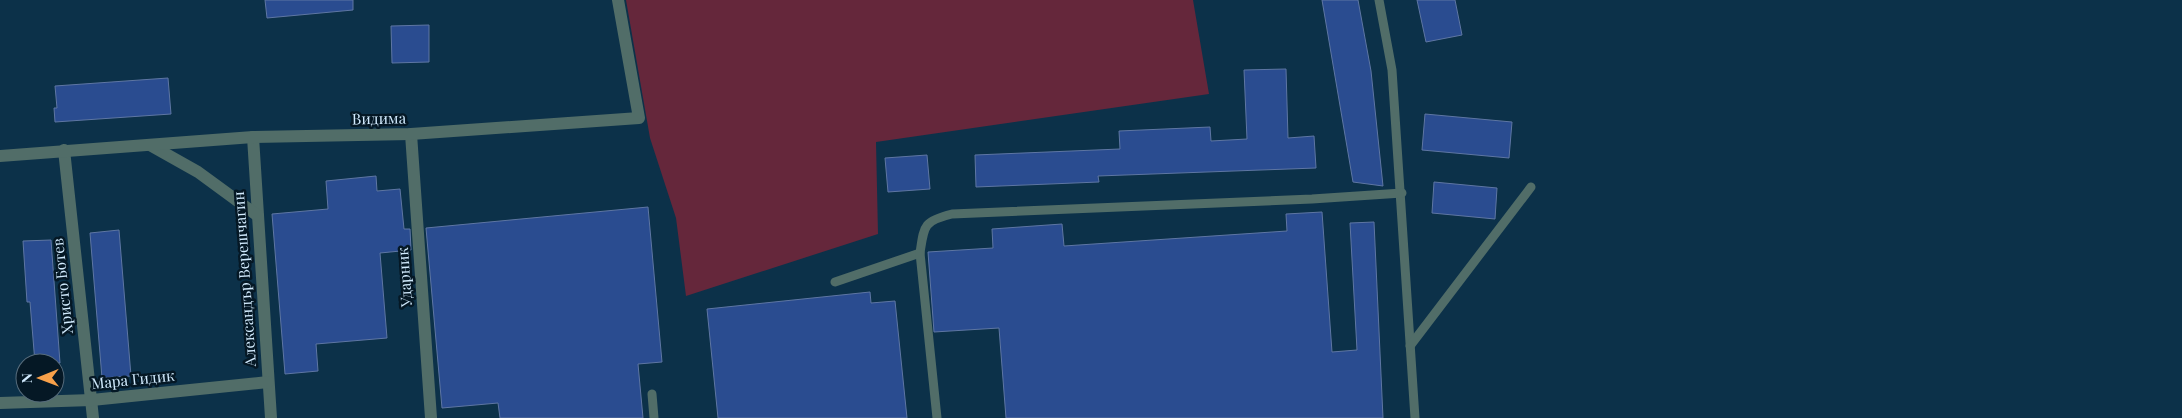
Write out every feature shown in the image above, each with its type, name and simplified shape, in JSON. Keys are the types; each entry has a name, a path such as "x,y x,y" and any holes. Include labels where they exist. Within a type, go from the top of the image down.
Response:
{"street":[{"name":"Видима","path":"0,156 253,137 411,134 639,118 618,0"},
{"name":"Ударник","path":"411,134 431,418"},
{"name":"Александър Верешчагин","path":"253,137 271,418"},
{"path":"150,144 198,172 258,216"},
{"name":"Христо Ботев","path":"64,150 93,418"},
{"name":"Мара Гидик","path":"0,403 92,400 268,382"}],"lane":[{"path":"1379,0 1392,70 1402,193 1415,418"},
{"path":"1410,346 1531,187"},
{"path":"937,418 920,253 924,226 933,218 952,214 1312,199 1402,193"},
{"path":"835,282 920,253"},
{"path":"652,394 654,418"}],"shaded area":[{"path":"626,0 1193,0 1209,94 876,142 878,234 686,296 676,218 650,138"}],"building":[{"path":"265,0 353,0 353,10 267,18"},
{"path":"1322,0 1358,0 1371,71 1383,186 1353,182"},
{"path":"1417,0 1455,0 1462,35 1426,42"},
{"path":"429,25 429,62 392,63 391,26"},
{"path":"1286,69 1288,138 1314,136 1316,168 1098,176 1099,182 976,187 975,155 1120,149 1119,131 1210,127 1211,141 1247,139 1244,70"},
{"path":"168,78 171,114 55,122 54,108 57,108 55,86"},
{"path":"1425,114 1512,122 1509,158 1422,150"},
{"path":"927,155 930,189 888,192 885,158"},
{"path":"376,176 377,191 400,189 404,229 410,229 411,250 380,253 387,338 316,344 318,371 285,374 272,214 328,209 326,181"},
{"path":"1434,182 1497,188 1495,219 1432,213"},
{"path":"648,207 662,362 638,364 643,418 500,418 498,403 442,408 426,228"},
{"path":"1322,212 1332,352 1357,350 1350,223 1374,222 1383,418 1006,418 999,328 934,332 928,252 993,248 992,229 1062,224 1064,246 1287,231 1286,214"},
{"path":"119,230 131,376 102,378 90,233"},
{"path":"51,240 59,353 34,353 30,302 27,302 23,241"},
{"path":"870,292 871,303 895,301 907,418 718,418 707,309"}]}
